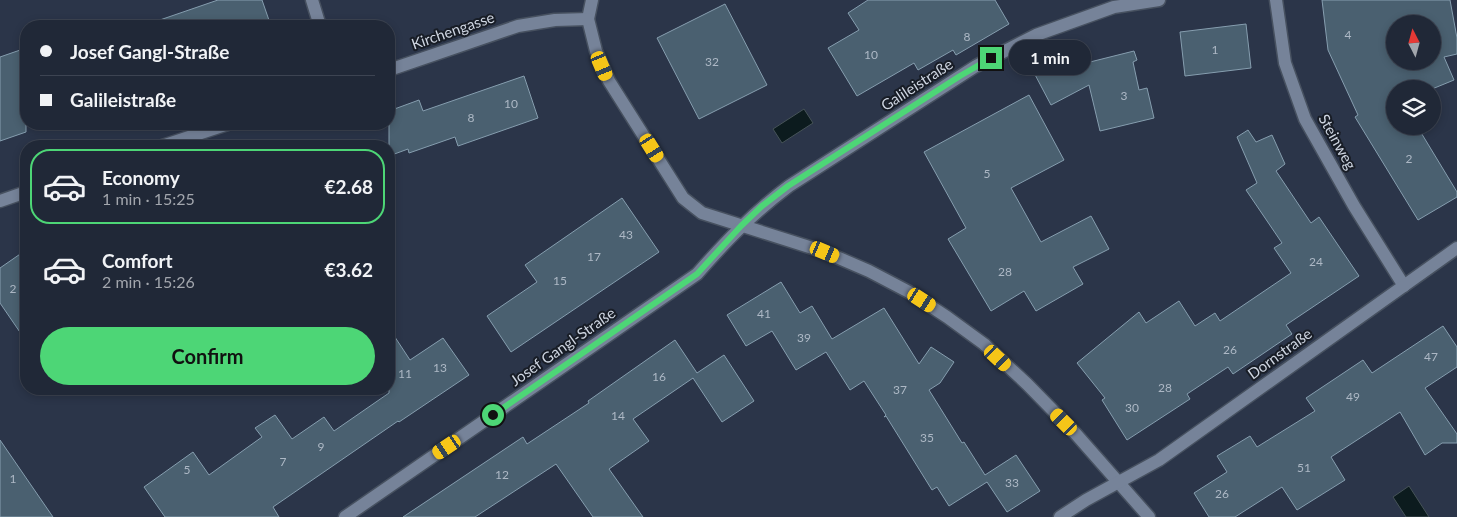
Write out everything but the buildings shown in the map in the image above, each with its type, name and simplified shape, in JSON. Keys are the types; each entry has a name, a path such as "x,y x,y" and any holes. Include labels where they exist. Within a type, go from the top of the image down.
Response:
{"street":[{"path":"312,0 318,20"},
{"path":"592,0 588,18 596,51 609,81 683,198 702,213 825,252 868,271 909,292 947,316 984,344 1027,384 1074,433 1149,517"},
{"name":"Galileistraße","path":"741,226 762,206 788,186 976,66 1036,35 1114,8 1159,0"},
{"name":"Steinweg","path":"1276,0 1285,63 1305,118 1354,206 1404,286"},
{"name":"Kirchengasse","path":"395,68 518,26 555,20 588,18"},
{"path":"180,140 210,130"},
{"path":"0,201 20,194"},
{"name":"Josef Gangl-Straße","path":"345,517 697,274 741,226"},
{"name":"Dornstraße","path":"1060,517 1086,500 1159,460 1457,248"}],"shaded area":[{"path":"804,109 813,123 782,143 773,129"},
{"path":"1409,486 1429,517 1406,517 1393,497"}],"route":[{"path":"493,415 697,274 741,226 762,206 788,186 991,58"}]}
